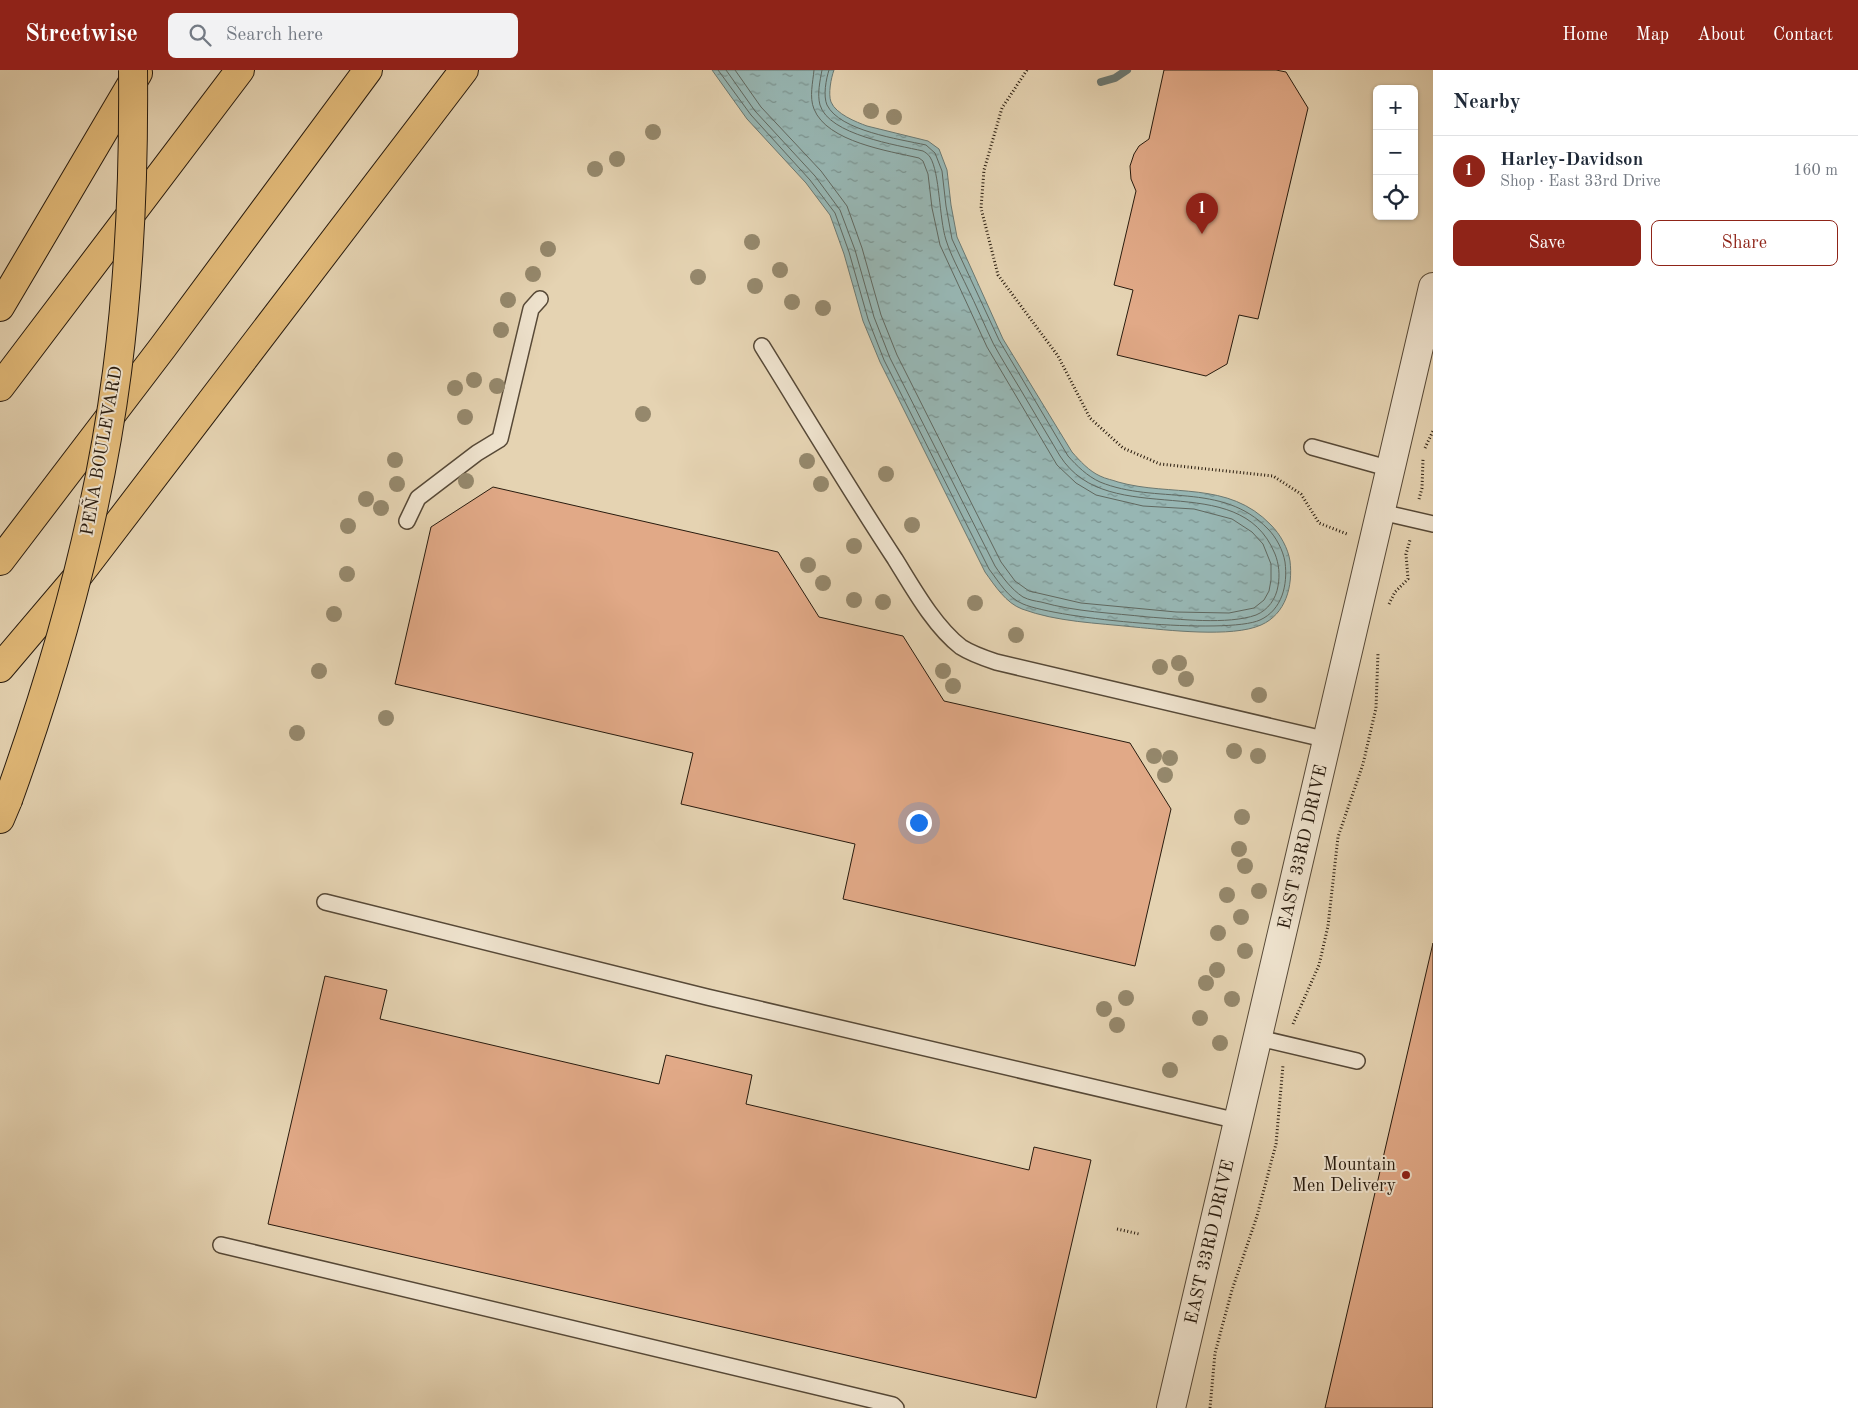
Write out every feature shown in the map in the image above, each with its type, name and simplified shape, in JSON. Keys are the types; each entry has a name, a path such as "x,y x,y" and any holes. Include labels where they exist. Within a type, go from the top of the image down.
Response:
{"highway":[{"name":"PEÑA BOULEVARD","path":"4,809 39,711 70,607 94,505 109,425 122,331 129,243 133,165 133,70"},
{"path":"0,307 140,70"},
{"path":"0,387 240,70"},
{"path":"0,561 163,347 368,70"},
{"path":"0,668 78,576 464,70"}],"street":[{"name":"EAST 33RD DRIVE","path":"1171,1408 1238,1121 1271,1041 1328,740 1433,286"}],"lane":[{"path":"407,521 418,498 477,453 500,439 531,309 540,299"},
{"path":"762,346 869,520 923,602 947,633 962,647 978,656 996,662 1328,740"},
{"path":"1312,447 1391,469"},
{"path":"1381,512 1433,524"},
{"path":"325,902 707,997 1238,1121"},
{"path":"1271,1041 1357,1061"},
{"path":"221,1245 896,1408"}],"path":[{"path":"1028,70 1002,108 984,170 982,208 998,275 1058,356 1090,418 1123,448 1160,464 1273,476 1302,494 1319,523 1341,532 1374,541"},
{"path":"1387,608 1395,592 1408,579 1406,554 1422,488 1423,454 1433,431"},
{"path":"1210,1408 1215,1353 1232,1290 1257,1216 1276,1144 1282,1082 1271,1041 1319,965 1328,926 1338,837 1363,764 1376,708 1378,653"},
{"path":"1117,1229 1139,1234"}],"water":[{"path":"712,70 834,70 830,86 830,99 842,114 867,126 928,141 939,149 947,170 957,237 1003,339 1072,452 1092,471 1107,479 1138,486 1218,496 1236,501 1254,511 1271,525 1285,546 1289,556 1291,570 1289,589 1282,607 1276,614 1261,625 1249,629 1217,632 1181,631 1049,617 1022,609 1011,603 985,572 880,362 863,321 844,254 830,215 806,183 747,119"}],"building":[{"path":"1164,70 1276,70 1286,72 1308,108 1258,319 1239,315 1227,364 1206,376 1117,355 1133,290 1114,285 1136,191 1131,179 1130,166 1139,146 1149,139"},
{"path":"493,487 778,552 819,617 903,636 944,701 1130,743 1171,809 1135,966 843,899 855,844 681,804 693,753 395,684 431,527"},
{"name":"Mountain Men Delivery","path":"1433,943 1433,1408 1325,1408"},
{"path":"325,976 387,990 380,1019 659,1084 666,1055 752,1075 746,1104 1029,1170 1034,1147 1091,1160 1036,1398 268,1224"}],"waterway":[{"path":"1101,82 1115,78 1127,70"}],"place":[{"name":"Harley-Davidson","path":"1202,234"},
{"name":"Mountain Men Delivery","path":"1406,1175"}]}
